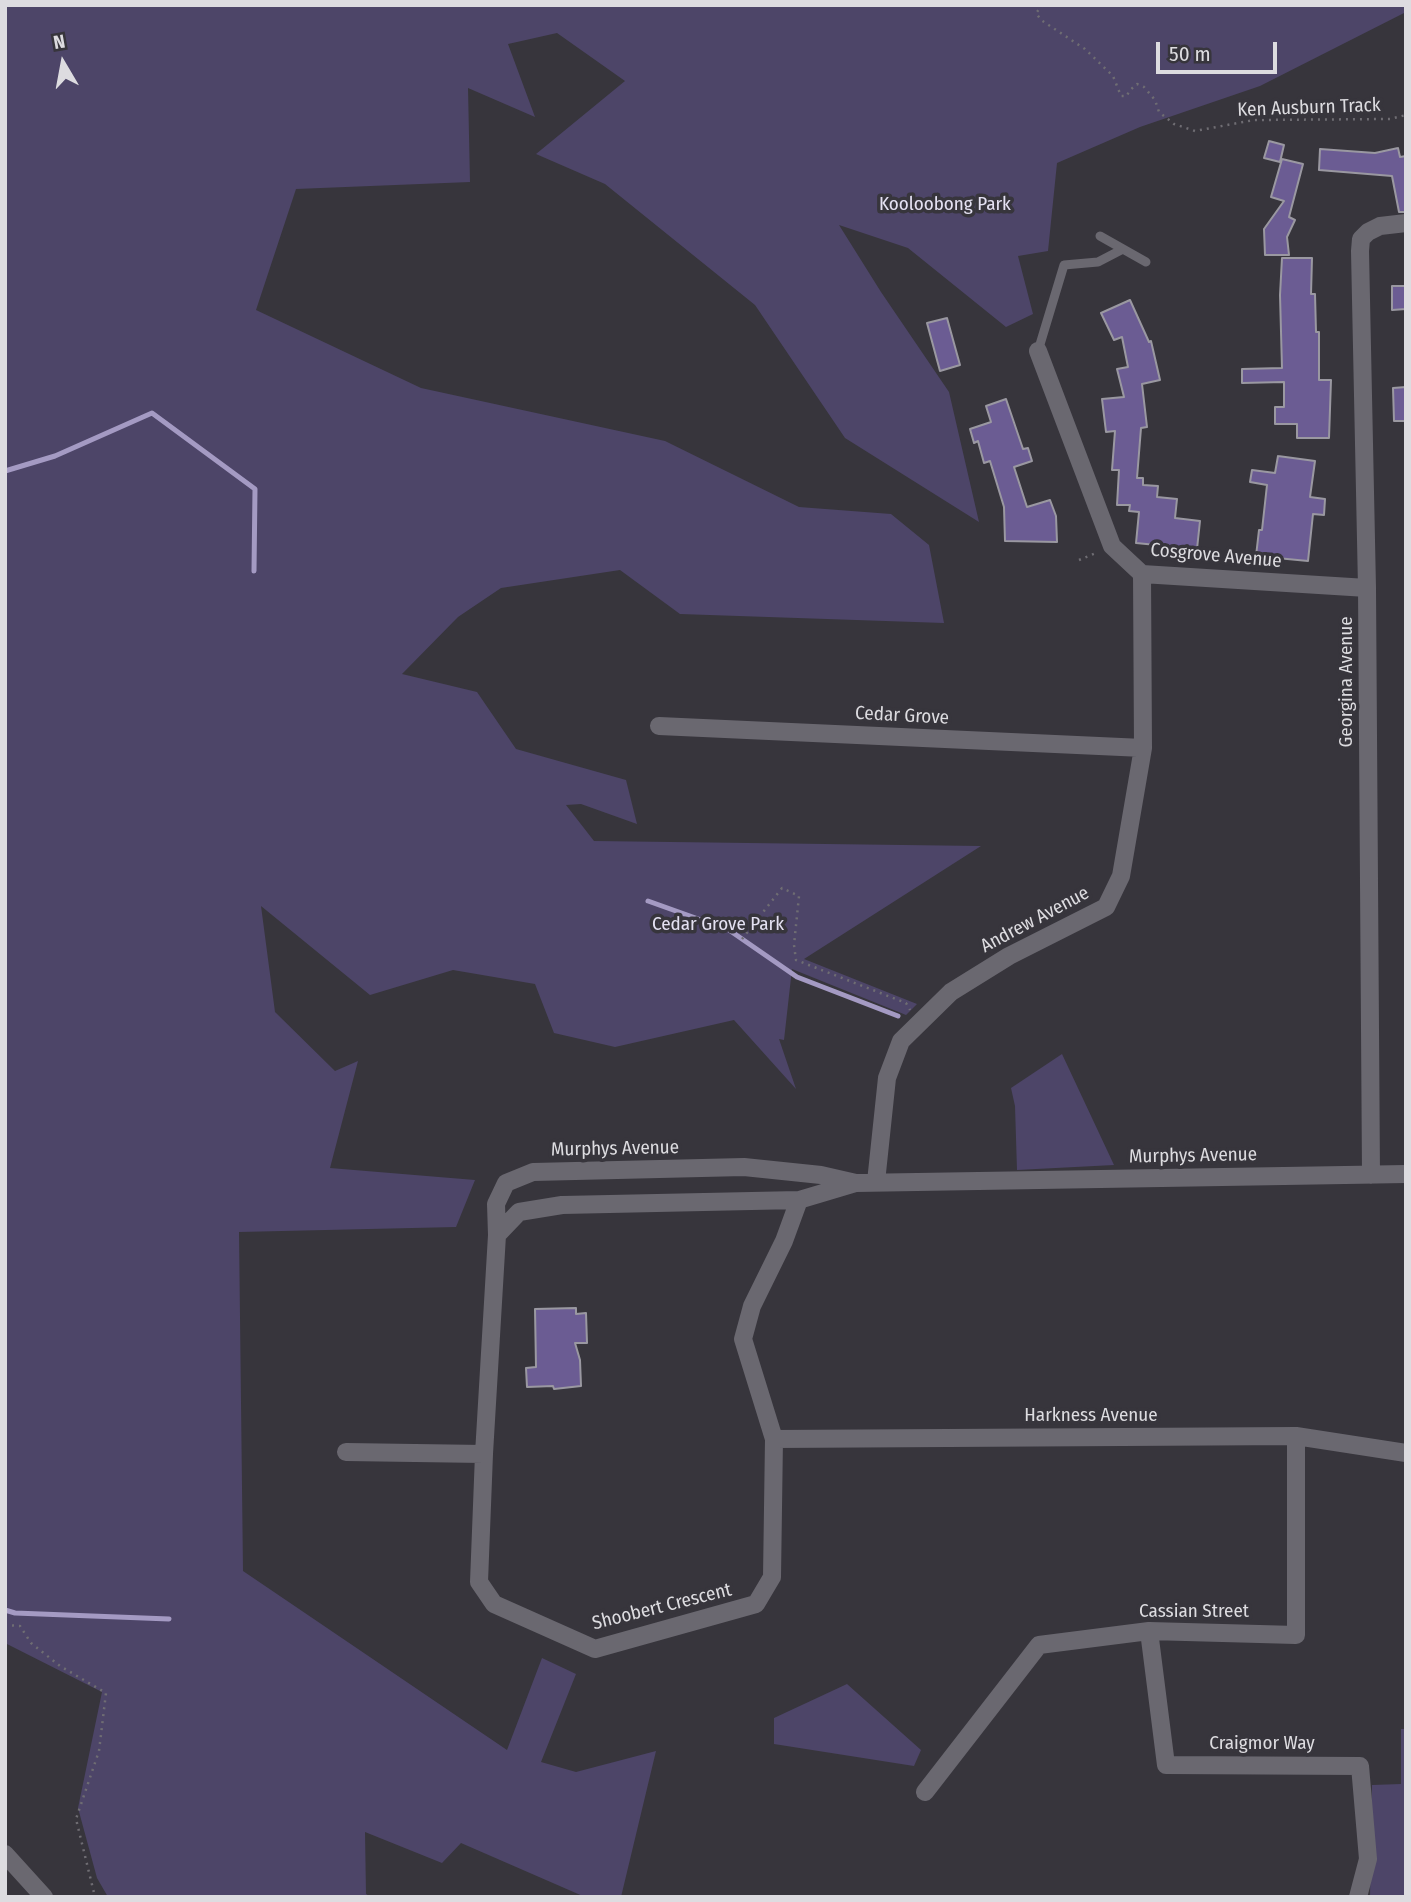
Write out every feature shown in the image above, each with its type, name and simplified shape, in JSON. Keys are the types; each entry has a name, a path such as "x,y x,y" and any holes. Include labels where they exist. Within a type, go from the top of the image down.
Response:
{"street":[{"name":"Georgina Avenue","path":"1371,1174 1367,588 1360,250 1362,239 1368,232 1380,226 1406,223"},
{"name":"Cosgrove Avenue","path":"1038,351 1112,546 1142,574 1367,588"},
{"name":"Andrew Avenue","path":"876,1182 887,1078 901,1041 951,992 1009,956 1106,907 1121,876 1143,748 1142,574"},
{"name":"Cedar Grove","path":"659,726 1143,748"},
{"name":"Murphys Avenue","path":"497,1235 496,1204 506,1183 533,1172 744,1167 821,1175 856,1183"},
{"name":"Murphys Avenue","path":"497,1235 519,1212 562,1205 799,1200 856,1183 1406,1174"},
{"name":"Shoobert Crescent","path":"497,1235 479,1582 494,1604 595,1649 756,1604 772,1577 774,1439 743,1339 752,1306 784,1241 799,1200"},
{"name":"Harkness Avenue","path":"774,1439 1296,1436 1406,1452"},
{"name":"Cassian Street","path":"925,1792 1039,1645 1149,1631 1296,1634 1296,1436"},
{"path":"346,1452 484,1454"},
{"name":"Craigmor Way","path":"1149,1631 1166,1765 1360,1766 1368,1859 1358,1897"},
{"path":"7,1859 44,1897"}],"lane":[{"path":"1100,236 1146,262"},
{"path":"1038,351 1063,265 1098,262 1123,249"}],"path":[{"name":"Ken Ausburn Track","path":"1043,5 1036,13 1041,20 1085,49 1113,76 1121,96 1127,96 1137,83 1156,100 1159,112 1174,124 1195,131 1254,120 1390,119 1406,115"},
{"path":"741,939 782,888 799,896 794,945 796,960 906,1003 920,1023"},
{"path":"5,1625 20,1626 31,1643 60,1666 106,1693 99,1751 76,1819 95,1897"}],"green space":[{"path":"5,5 1406,5 1406,12 1260,86 1140,127 1057,163 1048,251 1018,256 1033,314 1006,327 908,248 839,225 949,392 979,522 845,438 755,305 605,184 536,154 625,81 557,33 508,44 535,117 468,88 470,182 296,189 256,310 421,388 665,441 799,507 891,514 929,545 944,623 680,614 620,570 501,588 458,617 402,674 477,692 516,749 626,780 637,824 581,804 566,805 594,841 981,846 804,959 917,1004 906,1015 792,969 784,1040 779,1039 796,1089 734,1020 615,1047 554,1033 535,984 453,970 370,995 261,906 275,1012 335,1071 358,1061 330,1168 475,1180 456,1227 239,1232 243,1571 507,1750 542,1658 576,1674 541,1762 576,1772 656,1751 621,1897 585,1897 461,1843 442,1863 365,1832 366,1894 371,1897 108,1897 97,1878 78,1808 102,1692 5,1643"},
{"path":"1062,1054 1114,1165 1017,1170 1015,1106 1011,1088"},
{"path":"847,1684 921,1750 914,1766 774,1744 774,1718"},
{"path":"1401,1729 1406,1729 1406,1897 1370,1897 1372,1785 1401,1784"}],"building":[{"path":"1269,141 1284,145 1280,162 1264,158"},
{"path":"1398,148 1400,157 1406,156 1406,212 1399,212 1392,176 1319,170 1320,149 1375,153"},
{"path":"1282,159 1303,164 1289,217 1295,220 1287,237 1289,255 1265,255 1264,229 1284,201 1271,197"},
{"path":"1282,258 1312,258 1311,294 1315,294 1316,332 1319,332 1319,380 1331,380 1329,438 1297,438 1297,424 1275,424 1275,407 1284,407 1284,382 1242,383 1242,369 1282,368"},
{"path":"1392,286 1406,286 1406,309 1392,310"},
{"path":"1130,300 1149,342 1151,341 1160,380 1142,384 1147,427 1141,428 1137,478 1143,478 1143,485 1158,486 1157,497 1177,499 1175,518 1200,521 1197,549 1136,543 1139,512 1129,511 1130,505 1117,505 1119,470 1112,470 1115,431 1106,432 1102,399 1124,397 1117,369 1128,367 1122,337 1114,340 1101,313"},
{"path":"947,318 960,365 940,371 927,323"},
{"path":"1406,387 1406,421 1394,421 1393,388"},
{"path":"1006,399 1023,449 1028,448 1032,461 1014,467 1027,507 1050,500 1056,516 1057,542 1005,541 1004,507 990,461 984,463 978,441 974,443 970,429 991,422 986,406"},
{"path":"1278,456 1315,461 1310,497 1325,499 1324,515 1313,514 1308,561 1256,556 1267,485 1250,482 1252,470 1275,473"},
{"path":"576,1308 576,1314 586,1313 587,1343 575,1343 580,1360 581,1386 554,1389 553,1386 527,1387 526,1368 536,1367 535,1309"}],"waterway":[{"path":"5,471 55,456 152,413 255,489 254,571"},
{"path":"648,901 729,930 797,977 898,1016"},
{"path":"5,1610 15,1613 169,1619"}],"park label":[{"name":"Kooloobong Park","path":"945,205"},
{"name":"Cedar Grove Park","path":"718,925"}]}
